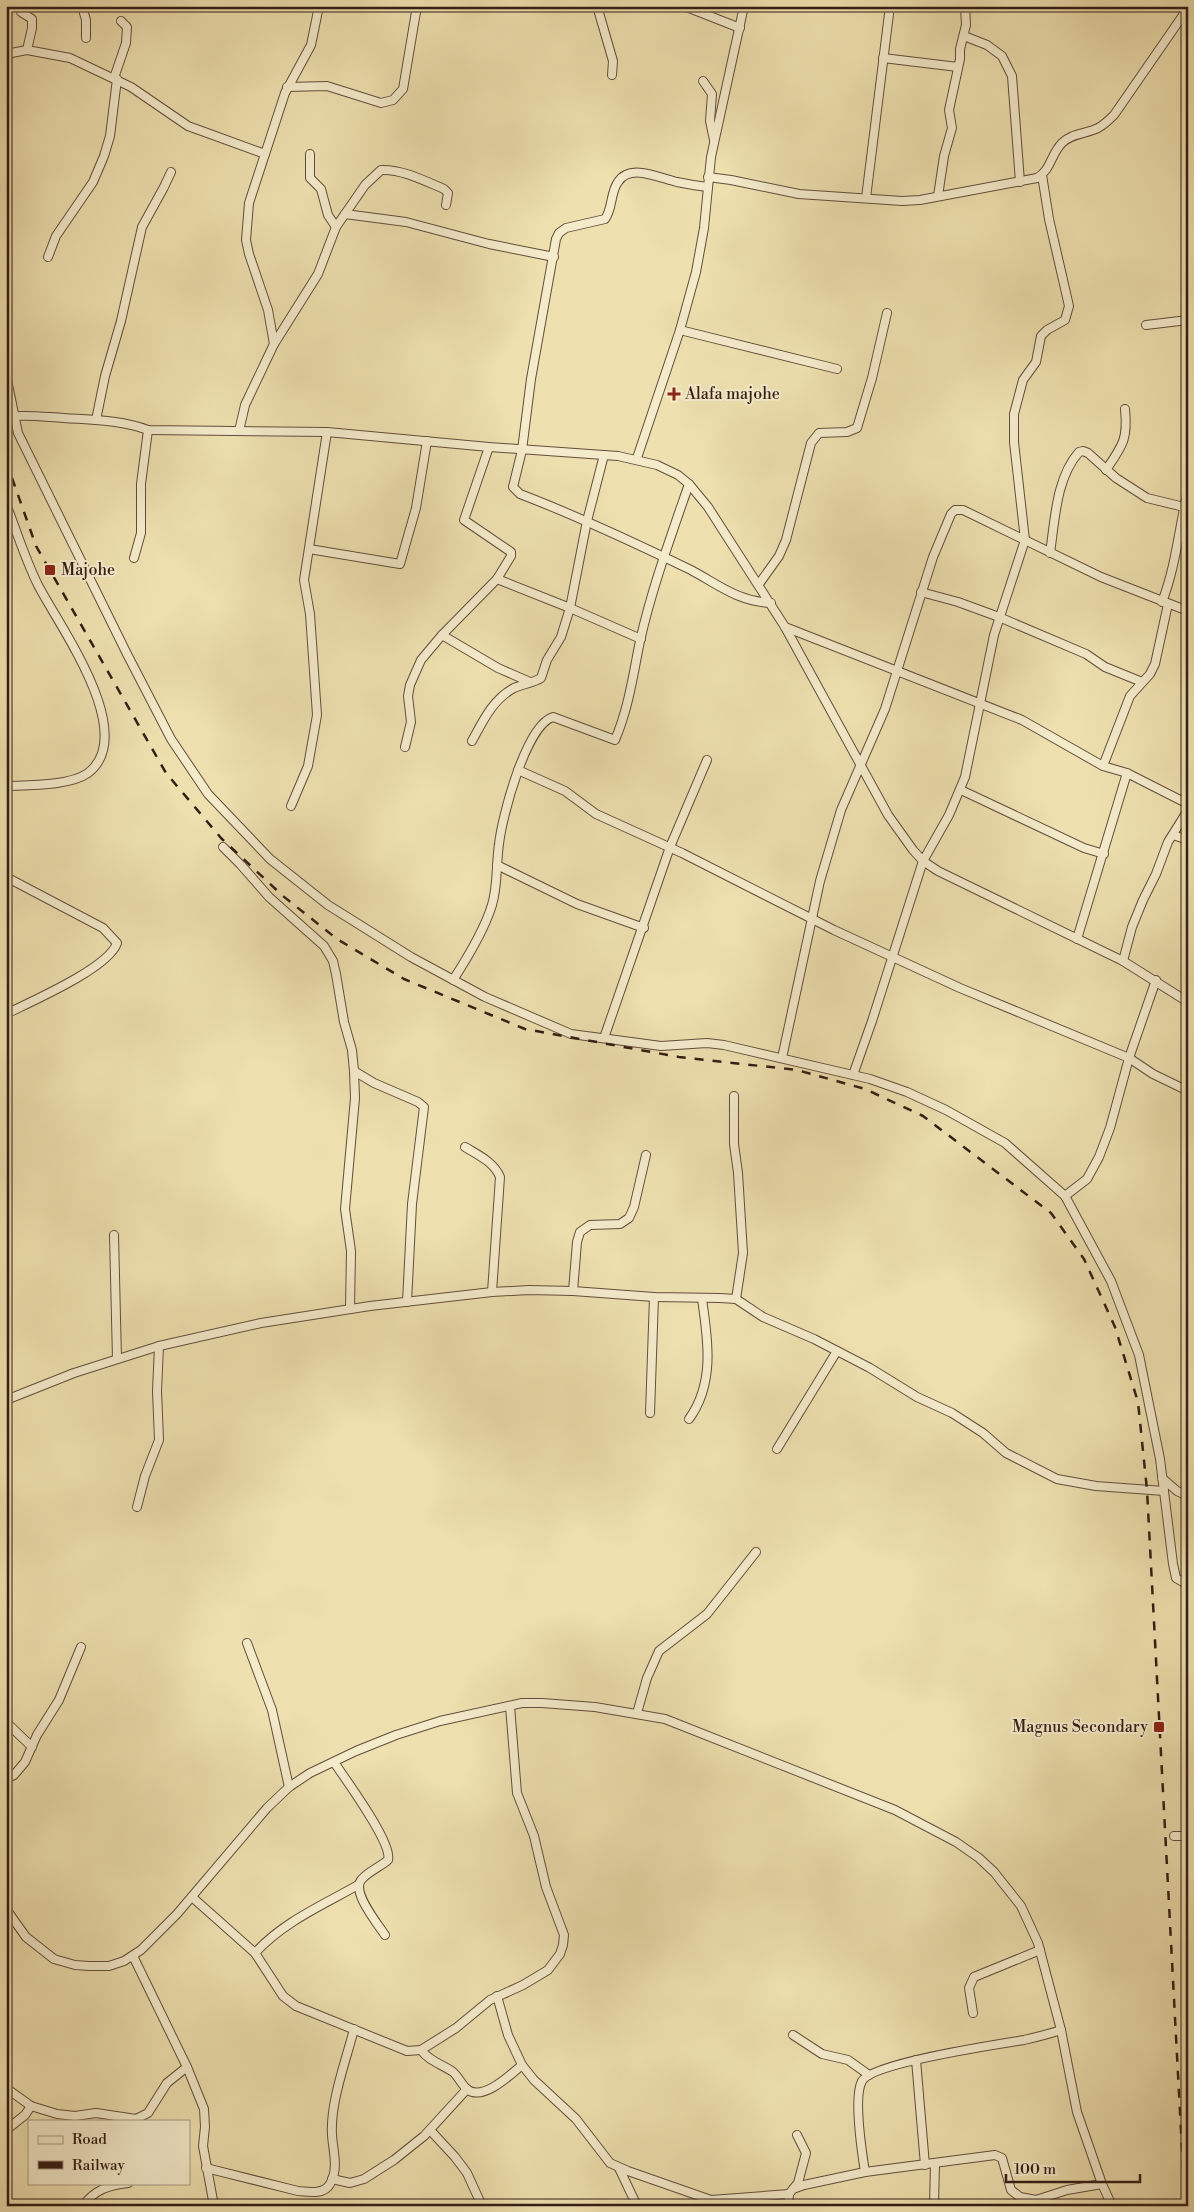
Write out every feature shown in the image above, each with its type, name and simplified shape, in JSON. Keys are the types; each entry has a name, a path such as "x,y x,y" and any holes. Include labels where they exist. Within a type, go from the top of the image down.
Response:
{"street":[{"path":"20,6 22,12 32,20 27,50"},
{"path":"82,6 86,20 86,38"},
{"path":"274,344 268,310 251,263 246,240 252,190 287,87 300,69 312,45 319,6"},
{"path":"287,87 327,86 381,103 393,100 403,89 418,6"},
{"path":"597,6 613,61 612,75"},
{"path":"684,6 740,28"},
{"path":"636,458 680,330 696,272 704,228 708,177 744,6"},
{"path":"866,198 876,131 890,6"},
{"path":"938,196 944,156 952,128 949,110 964,36 965,6"},
{"path":"853,1075 923,861 961,790 970,757 979,703 999,617 1025,540 1014,442 1014,414 1023,380 1036,362 1041,336 1047,330 1065,320 1069,306 1049,219 1042,175 1055,151 1065,140 1098,128 1114,115 1188,8"},
{"path":"48,257 56,236 93,182 104,156 110,136 116,78 128,31 122,21"},
{"path":"964,36 987,44 1002,56 1012,76 1020,182"},
{"path":"6,54 27,50 70,58 116,78 169,111 182,123 265,154"},
{"path":"883,58 958,67"},
{"path":"703,80 712,94 710,121 715,142"},
{"path":"310,154 310,178 321,189 328,215 336,227"},
{"path":"239,431 245,404 268,361 274,344 318,274 336,227 365,185 381,170 393,170 444,189 448,193 446,205"},
{"path":"96,420 142,226 171,172"},
{"path":"708,187 646,174 638,173 624,176 617,183 607,217 602,220 566,228 559,233 532,370 522,450 514,486 515,491 664,558 744,599 770,603"},
{"path":"708,177 799,194 902,201 1020,182 1042,175"},
{"path":"345,214 406,222 489,244 554,257"},
{"path":"759,584 779,556 786,540 809,450 815,435 818,433 847,432 856,428 872,378 886,313"},
{"path":"1146,325 1188,320"},
{"path":"680,330 837,369"},
{"path":"6,375 10,417 142,685 171,739 208,794 270,859 328,905 411,957 485,997 571,1034 661,1046 714,1044 870,1079 907,1092 1005,1143 1065,1196 1111,1282 1139,1354 1162,1478 1176,1578 1188,1585"},
{"path":"1106,470 1127,433 1125,409"},
{"path":"10,417 96,420 129,424 148,430 327,432 489,448 604,455 636,458 678,475 689,484 708,507 759,584 785,627 888,815 905,840 923,861 964,885 1123,962 1156,980 1188,1002"},
{"path":"134,558 141,533 141,484 148,430"},
{"path":"291,806 308,766 314,741 317,715 310,614 304,580 327,432"},
{"path":"309,549 400,564 416,508 426,442"},
{"path":"405,747 411,722 408,696 414,673 420,660 497,579 509,563 511,552 464,520 489,448"},
{"path":"1050,553 1063,482 1076,455 1083,451 1088,453 1106,470 1147,498 1184,507"},
{"path":"472,741 483,720 496,703 513,689 541,678 547,660 561,637 570,608 587,522 604,455"},
{"path":"453,980 472,950 492,906 495,895 501,828 518,770 535,735 548,719 553,718 570,722 615,740 630,699 640,640 664,558 689,484"},
{"path":"1103,766 1125,705 1130,696 1150,674 1155,664 1165,603 1176,559 1188,490"},
{"path":"6,504 21,547 39,586 95,690 104,721 105,738 102,752 96,765 81,776 50,784 6,786"},
{"path":"782,1058 820,881 841,810 885,708 921,592 950,514 955,510 963,510 1100,577 1188,611"},
{"path":"497,579 570,608 640,640"},
{"path":"921,592 958,602 999,617 1086,654 1106,667 1142,682"},
{"path":"785,627 1022,720 1103,766 1127,773 1188,804"},
{"path":"442,635 498,668 530,682"},
{"path":"604,1038 644,928 670,847 706,760"},
{"path":"518,770 565,790 596,814 670,847 812,919 960,988 1129,1058 1153,1074 1188,1091"},
{"path":"1077,939 1127,773"},
{"path":"961,790 1084,848 1104,854"},
{"path":"1123,962 1132,927 1173,835 1188,810"},
{"path":"1173,835 1188,840"},
{"path":"223,847 269,897 328,951 336,974 344,1022 352,1050 354,1071 355,1098 345,1209 351,1251 350,1310"},
{"path":"497,865 577,904 644,928"},
{"path":"6,877 103,928 117,943 110,954 82,974 6,1014"},
{"path":"1065,1196 1087,1179 1096,1164 1110,1128 1129,1058 1156,980"},
{"path":"354,1071 374,1083 418,1102 424,1107 412,1204 407,1302"},
{"path":"734,1096 734,1144 738,1173 743,1253 736,1299"},
{"path":"465,1147 488,1162 498,1171 500,1177 492,1292"},
{"path":"573,1291 577,1242 580,1232 590,1226 620,1224 630,1218 646,1155"},
{"path":"114,1236 117,1359"},
{"path":"6,1400 74,1373 159,1346 261,1324 407,1302 492,1292 529,1290 573,1291 654,1298 736,1299 763,1317 792,1328 837,1351 916,1397 952,1413 983,1433 1006,1453 1057,1479 1096,1486 1164,1491"},
{"path":"650,1413 654,1298"},
{"path":"689,1419 699,1406 704,1392 709,1357 702,1299"},
{"path":"137,1507 145,1476 159,1440 156,1391 159,1346"},
{"path":"777,1449 837,1351"},
{"path":"1162,1478 1177,1491 1188,1496"},
{"path":"637,1713 647,1678 659,1651 707,1614 756,1552"},
{"path":"247,1643 272,1710 290,1787"},
{"path":"6,1779 20,1769 59,1700 81,1647"},
{"path":"6,1909 18,1929 35,1946 62,1963 109,1966 133,1956 163,1928 192,1897 267,1808 290,1787 310,1773 334,1762 396,1735 440,1721 510,1706 542,1702 637,1713 665,1719 895,1810 956,1842 979,1858 1009,1891 1030,1922 1040,1950 1062,2030 1077,2112 1102,2184 1112,2206"},
{"path":"192,1897 255,1953 283,1996 290,2002 407,2051 421,2050 447,2035 475,2010 548,1970 560,1954 564,1935 546,1887 534,1836 517,1793 510,1706"},
{"path":"6,1722 32,1747"},
{"path":"255,1953 269,1937 284,1926 358,1884 388,1860 389,1851 364,1806 334,1762"},
{"path":"1174,1836 1188,1836"},
{"path":"358,1884 358,1890 364,1903 385,1935"},
{"path":"972,2013 969,1988 974,1977 1040,1950"},
{"path":"133,1956 188,2067 204,2109 203,2146 214,2206"},
{"path":"498,1996 508,2035 522,2065 576,2119 610,2163 711,2200 724,2203 791,2191 865,2172 1000,2156 1011,2190 1015,2195 1036,2200 1068,2190 1102,2184"},
{"path":"206,2168 280,2187 311,2192 326,2189 332,2179 335,2168 332,2132 333,2117 354,2029"},
{"path":"865,2172 859,2130 860,2085 863,2078 916,2060 1027,2039 1062,2030"},
{"path":"793,2034 822,2054 848,2060 869,2075"},
{"path":"421,2050 430,2060 456,2074 467,2089 477,2093 495,2086 522,2065"},
{"path":"916,2060 925,2165"},
{"path":"6,2088 31,2106 41,2110 68,2116 96,2113 136,2119 147,2117 167,2083 188,2067"},
{"path":"332,2179 350,2183 364,2179 394,2160 430,2130 467,2089"},
{"path":"6,2130 25,2115 31,2106"},
{"path":"430,2130 455,2157 466,2173 482,2206"},
{"path":"788,2206 791,2191 798,2183 806,2153 797,2135"},
{"path":"934,2206 935,2163"},
{"path":"620,2168 637,2206"},
{"path":"83,2206 98,2191 122,2184"}],"railway":[{"path":"6,461 36,546 166,773 221,838 283,896 337,939 404,979 525,1029 679,1057 797,1070 865,1089 923,1116 1051,1213 1084,1259 1115,1327 1138,1402 1147,1490 1185,2206"}],"place":[{"name":"Alafa majohe","path":"674,394"},
{"name":"Majohe","path":"50,570"},
{"name":"Magnus Secondary","path":"1159,1727"}]}
